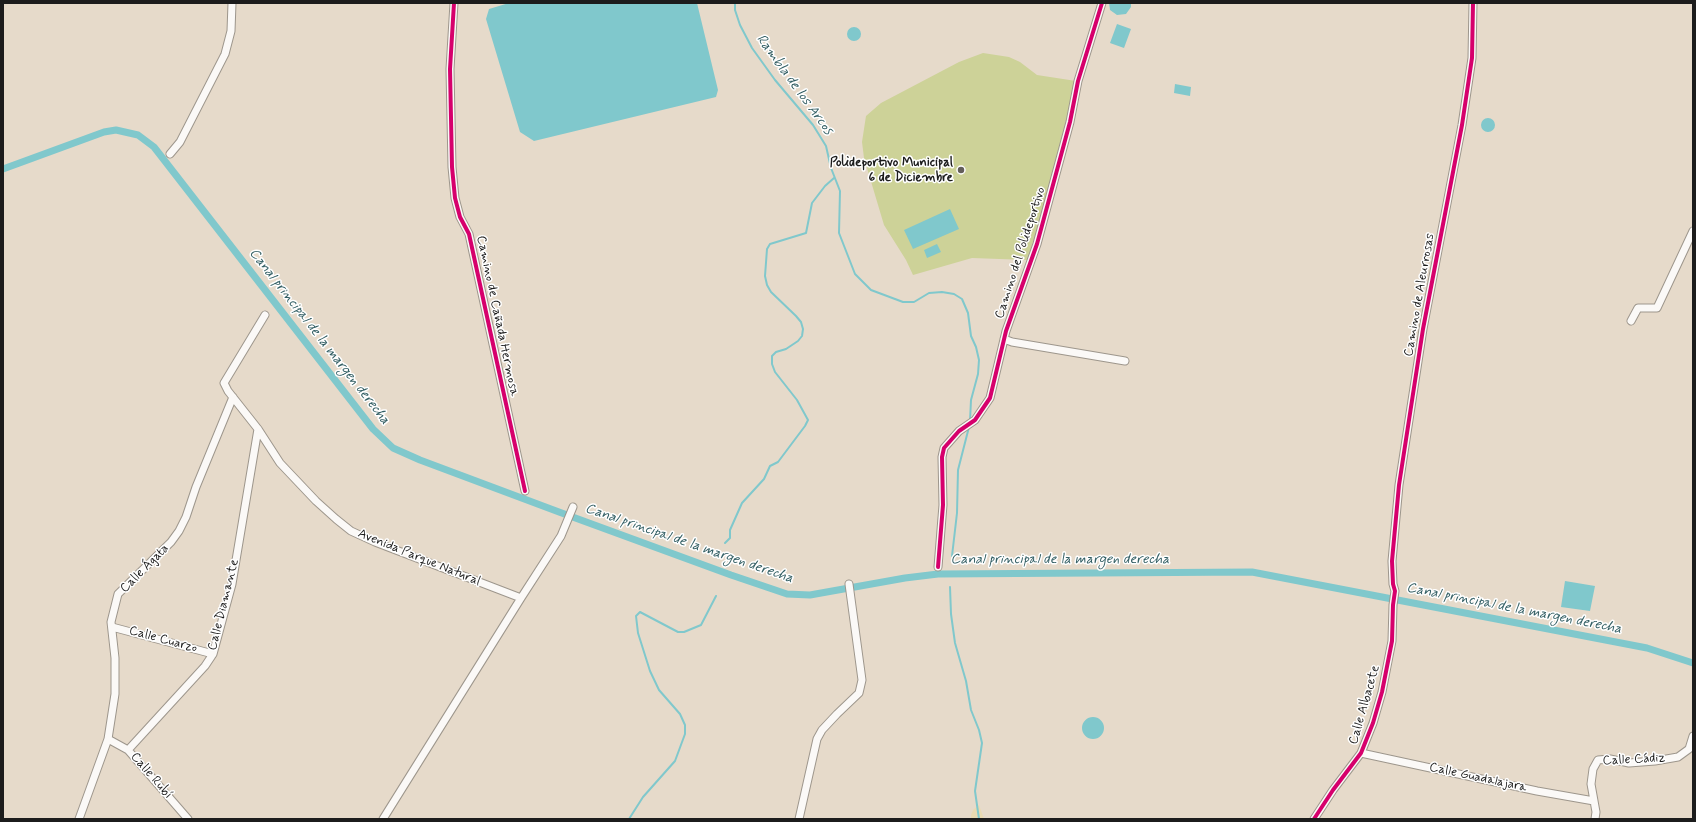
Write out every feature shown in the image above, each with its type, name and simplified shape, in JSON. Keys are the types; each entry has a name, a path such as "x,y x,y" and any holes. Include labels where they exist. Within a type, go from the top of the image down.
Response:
{"street":[{"path":"170,154 180,142 226,54 231,31 232,3"},
{"name":"Camino de Cañada Hermosa","path":"454,3 450,69 452,167 455,198 460,217 469,234 525,491"},
{"name":"Camino del Polideportivo","path":"938,567 943,504 942,457 944,448 959,431 975,420 990,398 1004,339 1037,244 1070,122 1078,81 1102,3"},
{"name":"Camino de Aleurrosas","path":"1392,605 1395,593 1392,561 1399,485 1423,329 1462,125 1472,58 1473,3"},
{"path":"1631,321 1638,308 1657,308 1693,231"},
{"name":"Avenida Parque Natural","path":"265,315 224,383 280,462 321,506 351,530 375,542 521,598"},
{"path":"1004,339 1012,342 1125,361"},
{"name":"Calle Ágata","path":"78,819 108,739 115,694 111,622 118,594 171,542 186,517 196,487 233,397"},
{"name":"Calle Diamante","path":"128,750 205,666 213,654 232,584 258,429"},
{"path":"383,819 561,536 573,508"},
{"path":"799,819 817,739 827,725 859,693 862,680 849,584"},
{"name":"Calle Albacete","path":"1314,819 1333,790 1361,753 1373,723 1382,692 1392,641 1392,605"},
{"name":"Calle Cuarzo","path":"112,627 213,654"},
{"name":"Calle Cádiz","path":"1595,819 1591,784 1593,769 1598,760 1610,759 1629,763 1655,762 1678,757 1689,748 1693,736"},
{"name":"Calle Rubí","path":"108,739 128,750 188,819"},
{"name":"Calle Guadalajara","path":"1361,753 1537,791 1594,801"}],"green space":[{"name":"Polideportivo Municipal 6 de Diciembre","path":"983,53 1009,57 1020,62 1037,75 1076,81 1041,219 1027,260 972,258 913,275 906,260 884,225 864,158 862,142 866,116 881,103 959,62"}],"sand":[{"path":"979,805 984,819 971,819 973,810"}],"water":[{"path":"509,3 697,3 718,90 716,97 534,141 520,132 486,19 489,9"},
{"path":"1109,3 1131,3 1131,7 1126,14 1117,15 1110,10"},
{"path":"1117,24 1131,29 1124,48 1110,43"},
{"path":"851,27 857,27 861,31 861,37 857,41 851,41 847,37 847,31"},
{"path":"1175,84 1191,87 1190,96 1174,93"},
{"path":"1485,118 1491,118 1495,122 1495,128 1491,132 1485,132 1481,128 1481,122"},
{"path":"950,209 959,229 913,249 904,230"},
{"path":"937,244 941,252 927,258 924,250"},
{"path":"1565,581 1595,586 1590,611 1561,607"},
{"path":"1093,717 1101,720 1104,728 1101,736 1093,739 1085,736 1082,728 1085,720"}],"waterway":[{"name":"Rambla de los Arcos","path":"735,3 735,10 740,25 752,48 775,80 813,125 826,146 831,168 840,191 839,233 855,274 871,290 903,302 914,302 929,293 942,292 954,294 962,299 968,313 971,336 976,347 979,360 978,374 971,400 970,421"},
{"name":"Canal principal de la margen derecha","path":"3,169 104,132 116,130 138,135 154,147 373,429 393,448 420,460 559,512 787,594 810,595 905,578 938,574 1252,572 1647,648 1693,663"},
{"path":"725,543 730,538 730,530 742,503 764,479 770,466 778,462 808,420 797,400 775,372 772,364 772,356 776,352 786,349 798,341 802,336 803,329 801,322 771,292 767,285 765,276 767,249 770,244 806,233 812,203 825,186 834,178"},
{"name":"Rambla de los Arcos","path":"952,556 957,513 958,470 969,427"},
{"name":"Rambla de los Arcos","path":"950,587 951,614 955,643 966,681 971,710 979,730 982,743 975,791 979,819"},
{"path":"629,819 643,797 675,761 685,734 685,725 680,714 659,690 650,671 638,633 636,616 640,612 678,632 684,632 701,625 716,596"}],"cycle path":[{"path":"454,3 450,69 452,167 455,198 460,217 469,234 525,491"},
{"path":"938,567 943,505 942,457 944,448 959,431 975,420 990,398 1006,331 1037,244 1070,122 1078,81 1102,3"},
{"path":"1314,819 1333,790 1361,753 1373,723 1382,692 1392,641 1395,591 1393,584 1392,561 1399,485 1423,329 1462,125 1472,58 1473,3"}],"place":[{"name":"Polideportivo Municipal 6 de Diciembre","path":"961,170"}]}
